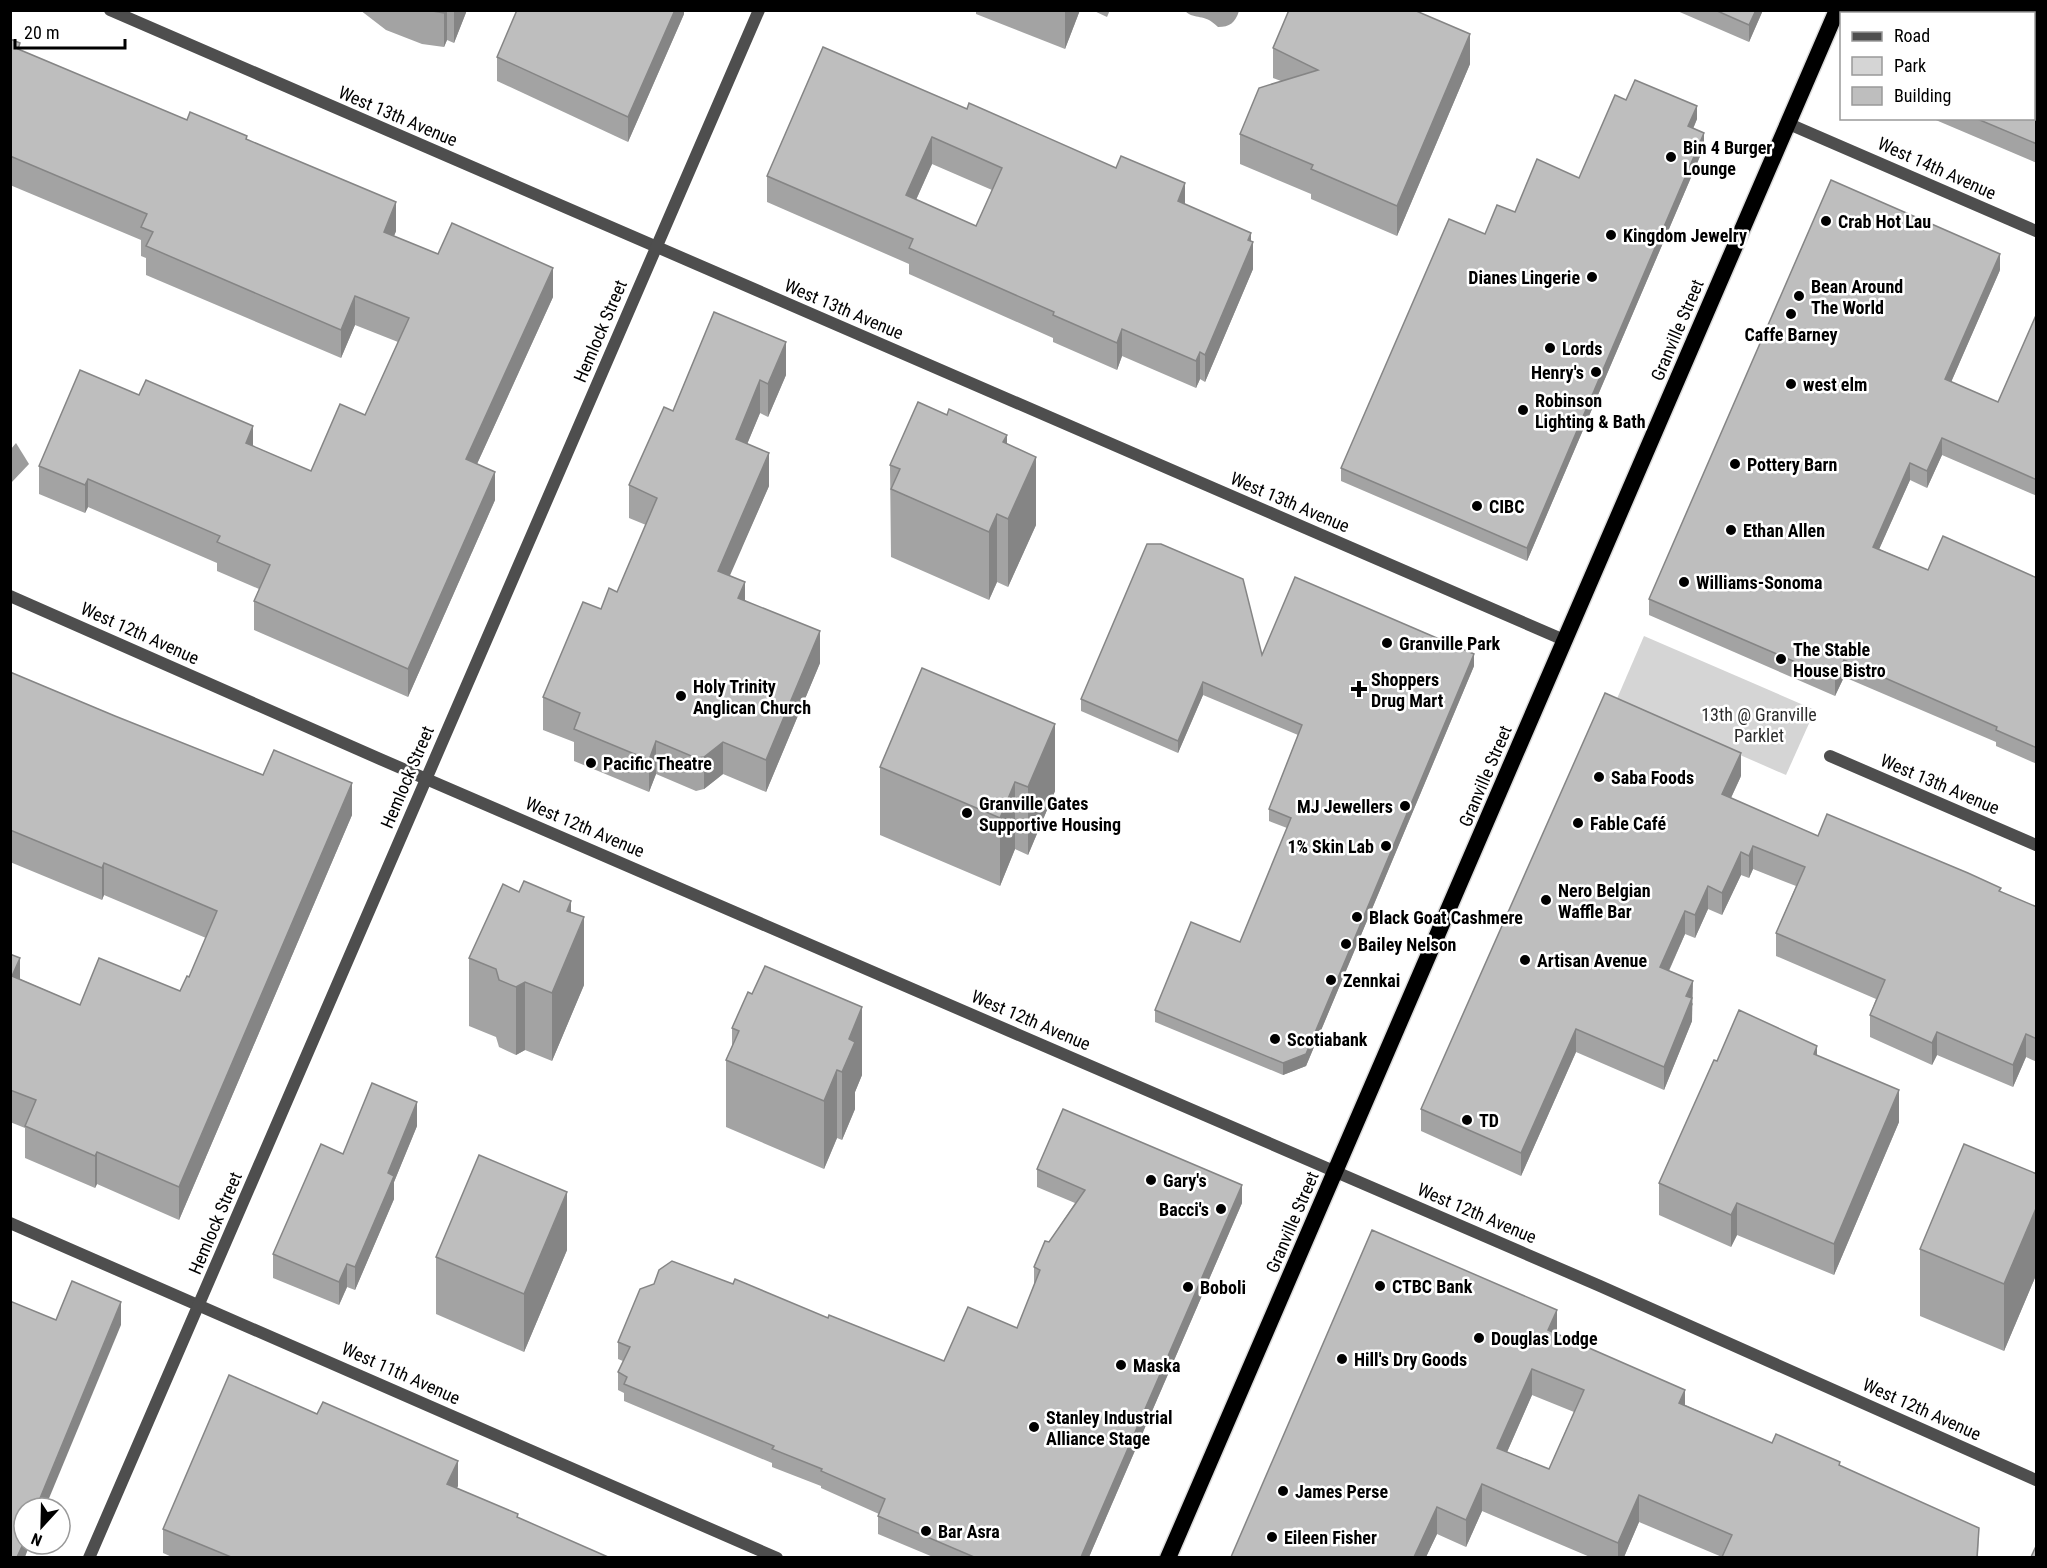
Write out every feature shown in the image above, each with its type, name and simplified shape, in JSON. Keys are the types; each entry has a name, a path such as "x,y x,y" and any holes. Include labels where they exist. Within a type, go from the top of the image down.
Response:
{"highway":[{"name":"Granville Street","path":"1168,1557 1838,10"}],"street":[{"name":"West 13th Avenue","path":"110,10 1564,640"},
{"name":"Hemlock Street","path":"89,1557 759,10"},
{"name":"West 14th Avenue","path":"1789,123 2037,231"},
{"name":"West 12th Avenue","path":"10,596 426,779 1611,1290 2037,1480"},
{"name":"West 13th Avenue","path":"1830,756 2037,845"},
{"name":"West 11th Avenue","path":"10,1223 777,1557"}],"green space":[{"name":"13th @ Granville Parklet","path":"1644,636 1815,710 1786,775 1616,701"}],"shaded area":[{"path":"1239,10 1232,24 1218,27 1213,22 1185,11"},
{"path":"16,443 29,464 11,483 11,449"}],"building":[{"path":"426,10 445,10 444,13"},
{"path":"517,10 675,10 628,117 497,57"},
{"path":"1289,10 1414,10 1470,34 1397,206 1311,169 1313,165 1240,134 1259,88 1318,70 1273,48"},
{"path":"1715,10 1756,10 1749,25"},
{"path":"1905,10 2037,10 2037,144 1980,120 2035,120 2035,12 1904,12"},
{"path":"10,39 20,43 18,49 187,120 190,112 247,136 246,139 396,202 384,232 438,254 452,223 553,268 466,459 495,472 408,669 254,601 270,565 217,542 220,536 88,479 85,485 39,466 80,370 139,395 146,380 253,426 246,443 311,471 340,404 365,415 409,318 355,296 341,330 146,246 153,232 141,227 147,214 10,156"},
{"path":"823,47 967,109 969,103 1116,168 1121,156 1185,183 1178,201 1251,233 1248,240 1253,242 1205,355 1200,352 1196,361 1122,329 1117,343 1053,315 1054,312 909,248 913,239 767,176","holes":["932,137 1002,168 976,226 906,195"]},
{"path":"1635,80 1697,106 1688,126 1704,133 1527,548 1341,468 1449,219 1485,234 1497,205 1515,212 1537,159 1579,178 1615,95 1626,100"},
{"path":"1831,180 2000,254 1945,379 1998,402 2037,313 2037,480 1942,438 1927,471 1910,463 1873,547 1928,570 1943,536 2037,578 2037,748 1996,730 1997,727 1844,660 1835,679 1649,599"},
{"path":"714,312 786,342 768,384 760,380 736,439 769,453 718,571 745,582 738,598 820,631 766,760 723,742 704,757 696,758 656,741 649,760 574,729 580,713 543,697 583,602 601,609 609,588 617,592 657,498 629,485 664,407 673,411"},
{"path":"918,402 947,415 949,409 1007,435 1003,442 1036,457 1008,519 997,514 989,532 891,489 900,469 890,465"},
{"path":"1147,544 1161,544 1243,579 1262,655 1295,577 1474,654 1306,1054 1283,1063 1155,1010 1191,922 1240,942 1291,818 1269,809 1302,725 1203,682 1178,741 1081,699"},
{"path":"922,668 1055,724 1028,787 1015,782 1000,818 880,767"},
{"path":"10,672 263,775 274,750 352,783 179,1187 97,1152 95,1156 25,1126 36,1100 10,1090 10,954 20,958 12,976 80,1005 99,958 180,991 187,976 189,977 217,911 104,863 102,868 10,830"},
{"path":"1605,693 1741,753 1722,794 1818,836 1827,814 1968,873 2001,888 1999,891 2037,907 2037,1039 2026,1034 2013,1065 1937,1032 1932,1043 1870,1015 1885,980 1776,933 1805,867 1753,846 1749,856 1741,852 1722,893 1708,886 1695,915 1685,911 1660,967 1693,981 1686,996 1692,998 1664,1067 1576,1029 1521,1153 1421,1109"},
{"path":"524,881 571,901 567,911 584,917 552,993 525,982 516,987 499,980 496,969 469,958 503,884 519,892"},
{"path":"765,966 862,1007 849,1039 855,1042 842,1072 837,1070 824,1101 726,1060 739,1031 732,1028 748,992 752,994"},
{"path":"1739,1010 1817,1046 1814,1054 1899,1090 1834,1244 1737,1203 1731,1215 1659,1183"},
{"path":"372,1083 417,1102 388,1173 394,1176 355,1267 347,1264 339,1282 273,1254 321,1144 343,1154"},
{"path":"1063,1109 1242,1185 1081,1557 974,1557 878,1516 885,1499 821,1471 822,1469 772,1449 774,1446 624,1384 627,1377 618,1372 630,1347 618,1342 640,1289 654,1284 659,1270 672,1261 733,1284 735,1279 828,1318 829,1315 944,1361 968,1307 1017,1328 1040,1270 1034,1267 1045,1241 1049,1242 1085,1190 1037,1169"},
{"path":"1964,1144 2037,1174 2037,1206 2004,1284 1920,1249"},
{"path":"479,1155 567,1192 524,1294 436,1257"},
{"path":"1372,1230 1557,1310 1548,1330 1685,1390 1679,1403 1772,1443 1776,1434 1979,1528 1977,1557 1722,1557 1732,1535 1639,1495 1618,1543 1482,1484 1466,1520 1437,1507 1414,1557 1231,1557","holes":["1532,1369 1584,1390 1549,1469 1497,1448"]},
{"path":"72,1281 121,1302 41,1496 12,1496 12,1556 17,1556 10,1557 10,1301 56,1320"},
{"path":"229,1375 317,1414 323,1402 458,1461 447,1484 518,1514 517,1517 608,1557 231,1557 163,1529"},
{"path":"2037,1544 2037,1557 2031,1557"}],"place":[{"name":"Bin 4 Burger Lounge","path":"1671,157"},
{"name":"Crab Hot Lau","path":"1826,221"},
{"name":"Kingdom Jewelry","path":"1611,235"},
{"name":"Dianes Lingerie","path":"1592,277"},
{"name":"Bean Around The World","path":"1799,296"},
{"name":"Caffe Barney","path":"1791,314"},
{"name":"Lords","path":"1550,348"},
{"name":"Henry's","path":"1596,372"},
{"name":"west elm","path":"1791,384"},
{"name":"Robinson Lighting & Bath","path":"1523,410"},
{"name":"Pottery Barn","path":"1735,464"},
{"name":"CIBC","path":"1477,506"},
{"name":"Ethan Allen","path":"1731,530"},
{"name":"Williams-Sonoma","path":"1684,582"},
{"name":"Granville Park","path":"1387,643"},
{"name":"The Stable House Bistro","path":"1781,659"},
{"name":"Shoppers Drug Mart","path":"1359,689"},
{"name":"Holy Trinity Anglican Church","path":"681,696"},
{"name":"Pacific Theatre","path":"591,763"},
{"name":"Saba Foods","path":"1599,777"},
{"name":"MJ Jewellers","path":"1405,806"},
{"name":"Granville Gates Supportive Housing","path":"967,813"},
{"name":"Fable Café","path":"1578,823"},
{"name":"1% Skin Lab","path":"1386,846"},
{"name":"Nero Belgian Waffle Bar","path":"1546,900"},
{"name":"Black Goat Cashmere","path":"1357,917"},
{"name":"Bailey Nelson","path":"1346,944"},
{"name":"Artisan Avenue","path":"1525,960"},
{"name":"Zennkai","path":"1331,980"},
{"name":"Scotiabank","path":"1275,1039"},
{"name":"TD","path":"1467,1120"},
{"name":"Gary's","path":"1151,1180"},
{"name":"Bacci's","path":"1221,1209"},
{"name":"CTBC Bank","path":"1380,1286"},
{"name":"Boboli","path":"1188,1287"},
{"name":"Douglas Lodge","path":"1479,1338"},
{"name":"Hill's Dry Goods","path":"1342,1359"},
{"name":"Maska","path":"1121,1365"},
{"name":"Stanley Industrial Alliance Stage","path":"1034,1427"},
{"name":"James Perse","path":"1283,1491"},
{"name":"Bar Asra","path":"926,1531"},
{"name":"Eileen Fisher","path":"1272,1537"}]}
